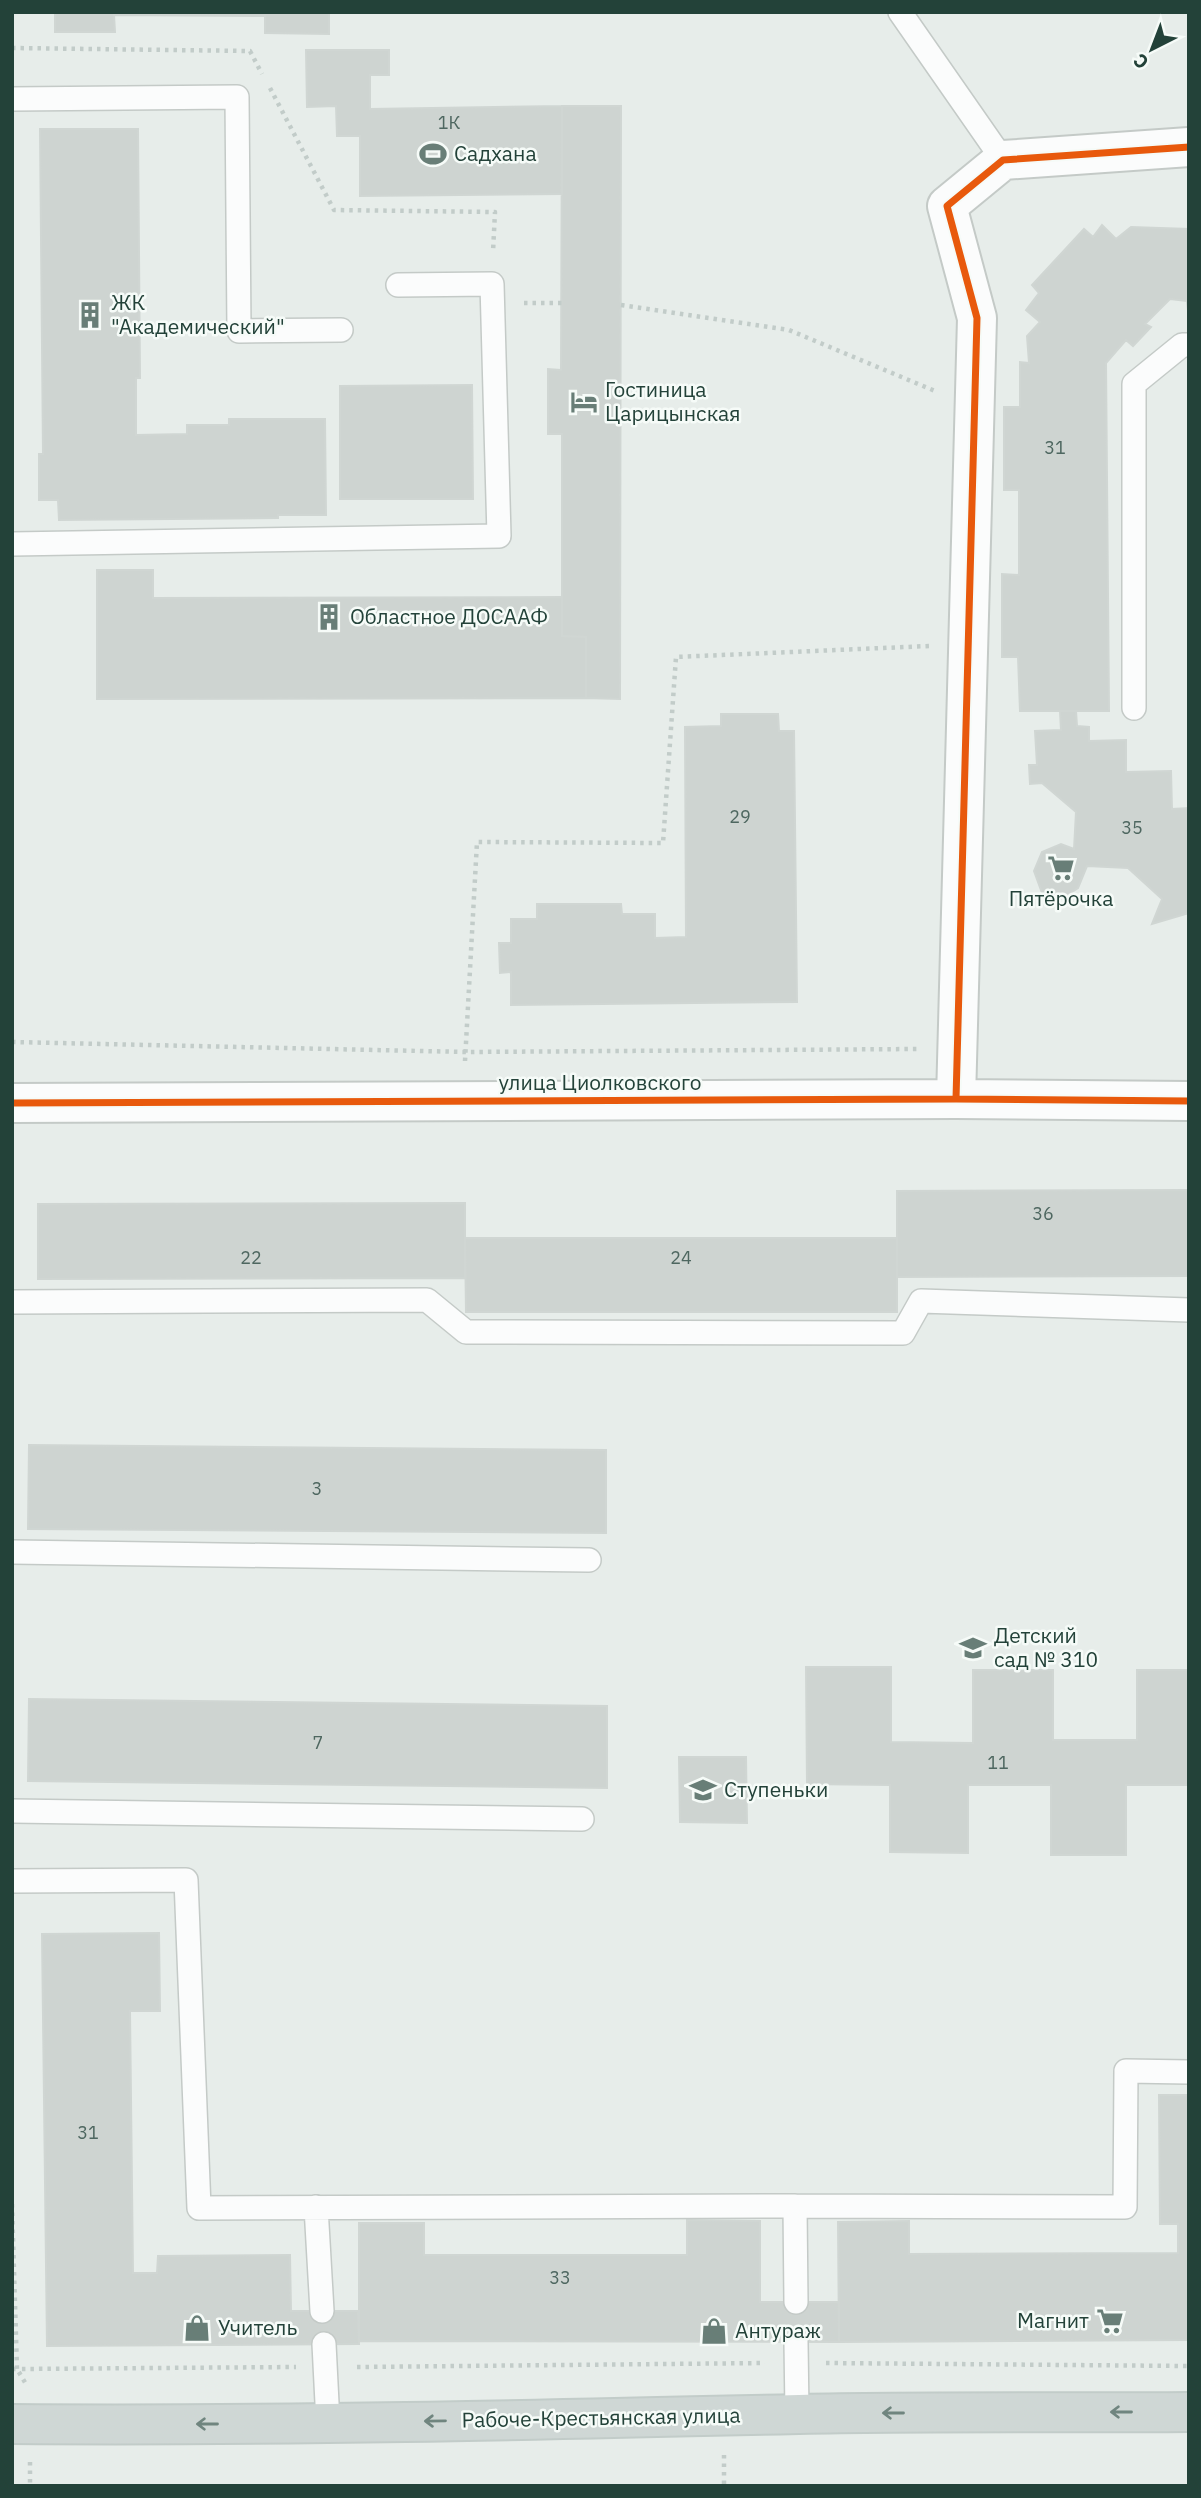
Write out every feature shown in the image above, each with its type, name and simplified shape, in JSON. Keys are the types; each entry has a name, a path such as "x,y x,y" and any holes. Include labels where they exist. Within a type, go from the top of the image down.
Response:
{"main road":[{"name":"Рабоче-Крестьянская улица","path":"12,2424 328,2423 797,2414 1189,2412"}],"street":[{"path":"956,1099 976,318 947,206 1003,160 1189,147"},
{"name":"улица Циолковского","path":"12,1103 956,1099 1189,1101"}],"lane":[{"path":"900,12 1003,160"},
{"path":"12,99 237,97 239,331 341,330"},
{"path":"12,544 499,536 492,284 398,285"},
{"path":"1134,708 1134,384 1182,345 1189,345"},
{"path":"12,1302 427,1300 466,1332 902,1333 921,1301 1189,1310"},
{"path":"12,1552 589,1560"},
{"path":"12,1811 582,1819"},
{"path":"12,1881 186,1880 200,2208 1125,2207 1125,2071 1189,2072"},
{"path":"795,2206 796,2302"},
{"path":"316,2207 322,2311"},
{"path":"324,2344 328,2423"},
{"path":"797,2352 797,2414"}],"path":[{"path":"492,284 495,212"},
{"path":"621,305 789,330 974,408"},
{"path":"463,1101 477,842 663,844 676,657 968,645"},
{"path":"12,1042 466,1052 957,1049"},
{"path":"12,2204 17,2369 325,2367 797,2352 1189,2366"}],"building":[{"path":"55,12 329,12 329,34 265,33 265,16 114,15 115,32 55,32"},
{"path":"306,50 389,50 389,75 370,75 370,109 562,106 562,194 360,196 360,136 337,136 336,106 307,107"},
{"name":"Гостиница Царицынская","path":"562,106 621,106 620,699 586,698 586,637 562,636 562,434 548,434 548,369 561,370"},
{"name":"ЖК \"Академический\"","path":"40,129 138,129 140,378 136,378 136,435 187,434 187,425 229,425 229,419 325,419 326,515 278,515 278,518 59,520 58,500 39,500 39,454 43,454"},
{"path":"1102,225 1116,239 1131,227 1189,229 1189,320 1187,301 1170,299 1145,324 1151,327 1133,346 1126,340 1106,363 1109,711 1020,711 1018,657 1002,657 1002,574 1019,575 1019,490 1004,490 1004,407 1020,407 1020,362 1029,363 1027,336 1040,322 1026,310 1039,293 1032,285 1084,229 1093,237"},
{"path":"472,385 473,499 340,499 340,386"},
{"name":"Областное ДОСААФ","path":"97,570 153,570 153,598 562,597 562,636 586,637 586,698 97,699"},
{"path":"1060,711 1076,711 1077,726 1089,727 1089,741 1126,740 1126,772 1171,771 1172,809 1189,808 1189,913 1152,924 1162,899 1128,868 1087,866 1078,888 1061,899 1042,893 1034,871 1042,852 1061,844 1074,849 1076,812 1042,783 1030,784 1029,765 1037,765 1035,731 1061,730"},
{"path":"721,714 778,714 779,731 794,731 797,1002 511,1005 511,972 500,973 499,943 511,943 511,919 537,919 537,904 621,904 622,914 655,914 655,938 686,937 685,727 721,726"},
{"path":"1189,1190 1189,1276 897,1277 897,1191"},
{"path":"465,1203 465,1278 38,1279 38,1204"},
{"path":"465,1238 897,1238 897,1312 466,1312"},
{"path":"29,1445 606,1450 606,1533 28,1529"},
{"path":"806,1667 891,1667 891,1742 973,1743 973,1670 1053,1670 1053,1740 1137,1740 1137,1670 1189,1670 1189,1785 1126,1785 1126,1855 1051,1855 1051,1785 968,1785 968,1853 890,1852 890,1785 807,1784"},
{"path":"29,1699 607,1706 607,1788 28,1781"},
{"path":"679,1757 746,1757 747,1823 680,1822"},
{"path":"159,1933 160,2011 130,2011 133,2273 157,2273 158,2256 290,2255 291,2311 358,2311 359,2344 47,2346 42,1934"},
{"path":"1159,2095 1189,2095 1189,2340 839,2342 838,2222 909,2221 909,2254 1178,2253 1178,2224 1160,2224"},
{"path":"687,2220 760,2221 760,2302 839,2302 839,2342 359,2341 359,2223 424,2223 424,2255 687,2255"}],"cycle path":[{"path":"956,1099 977,318 947,206 1003,160 1189,147"},
{"path":"12,1103 956,1099 1189,1101"}],"place":[{"name":"Садхана","path":"433,154"},
{"name":"ЖК \"Академический\"","path":"90,315"},
{"name":"Гостиница Царицынская","path":"584,402"},
{"name":"Областное ДОСААФ","path":"329,617"},
{"name":"Пятёрочка","path":"1061,868"},
{"name":"Детский сад № 310","path":"973,1648"},
{"name":"Ступеньки","path":"703,1790"},
{"name":"Магнит","path":"1110,2321"},
{"name":"Учитель","path":"197,2328"},
{"name":"Антураж","path":"714,2331"}]}
